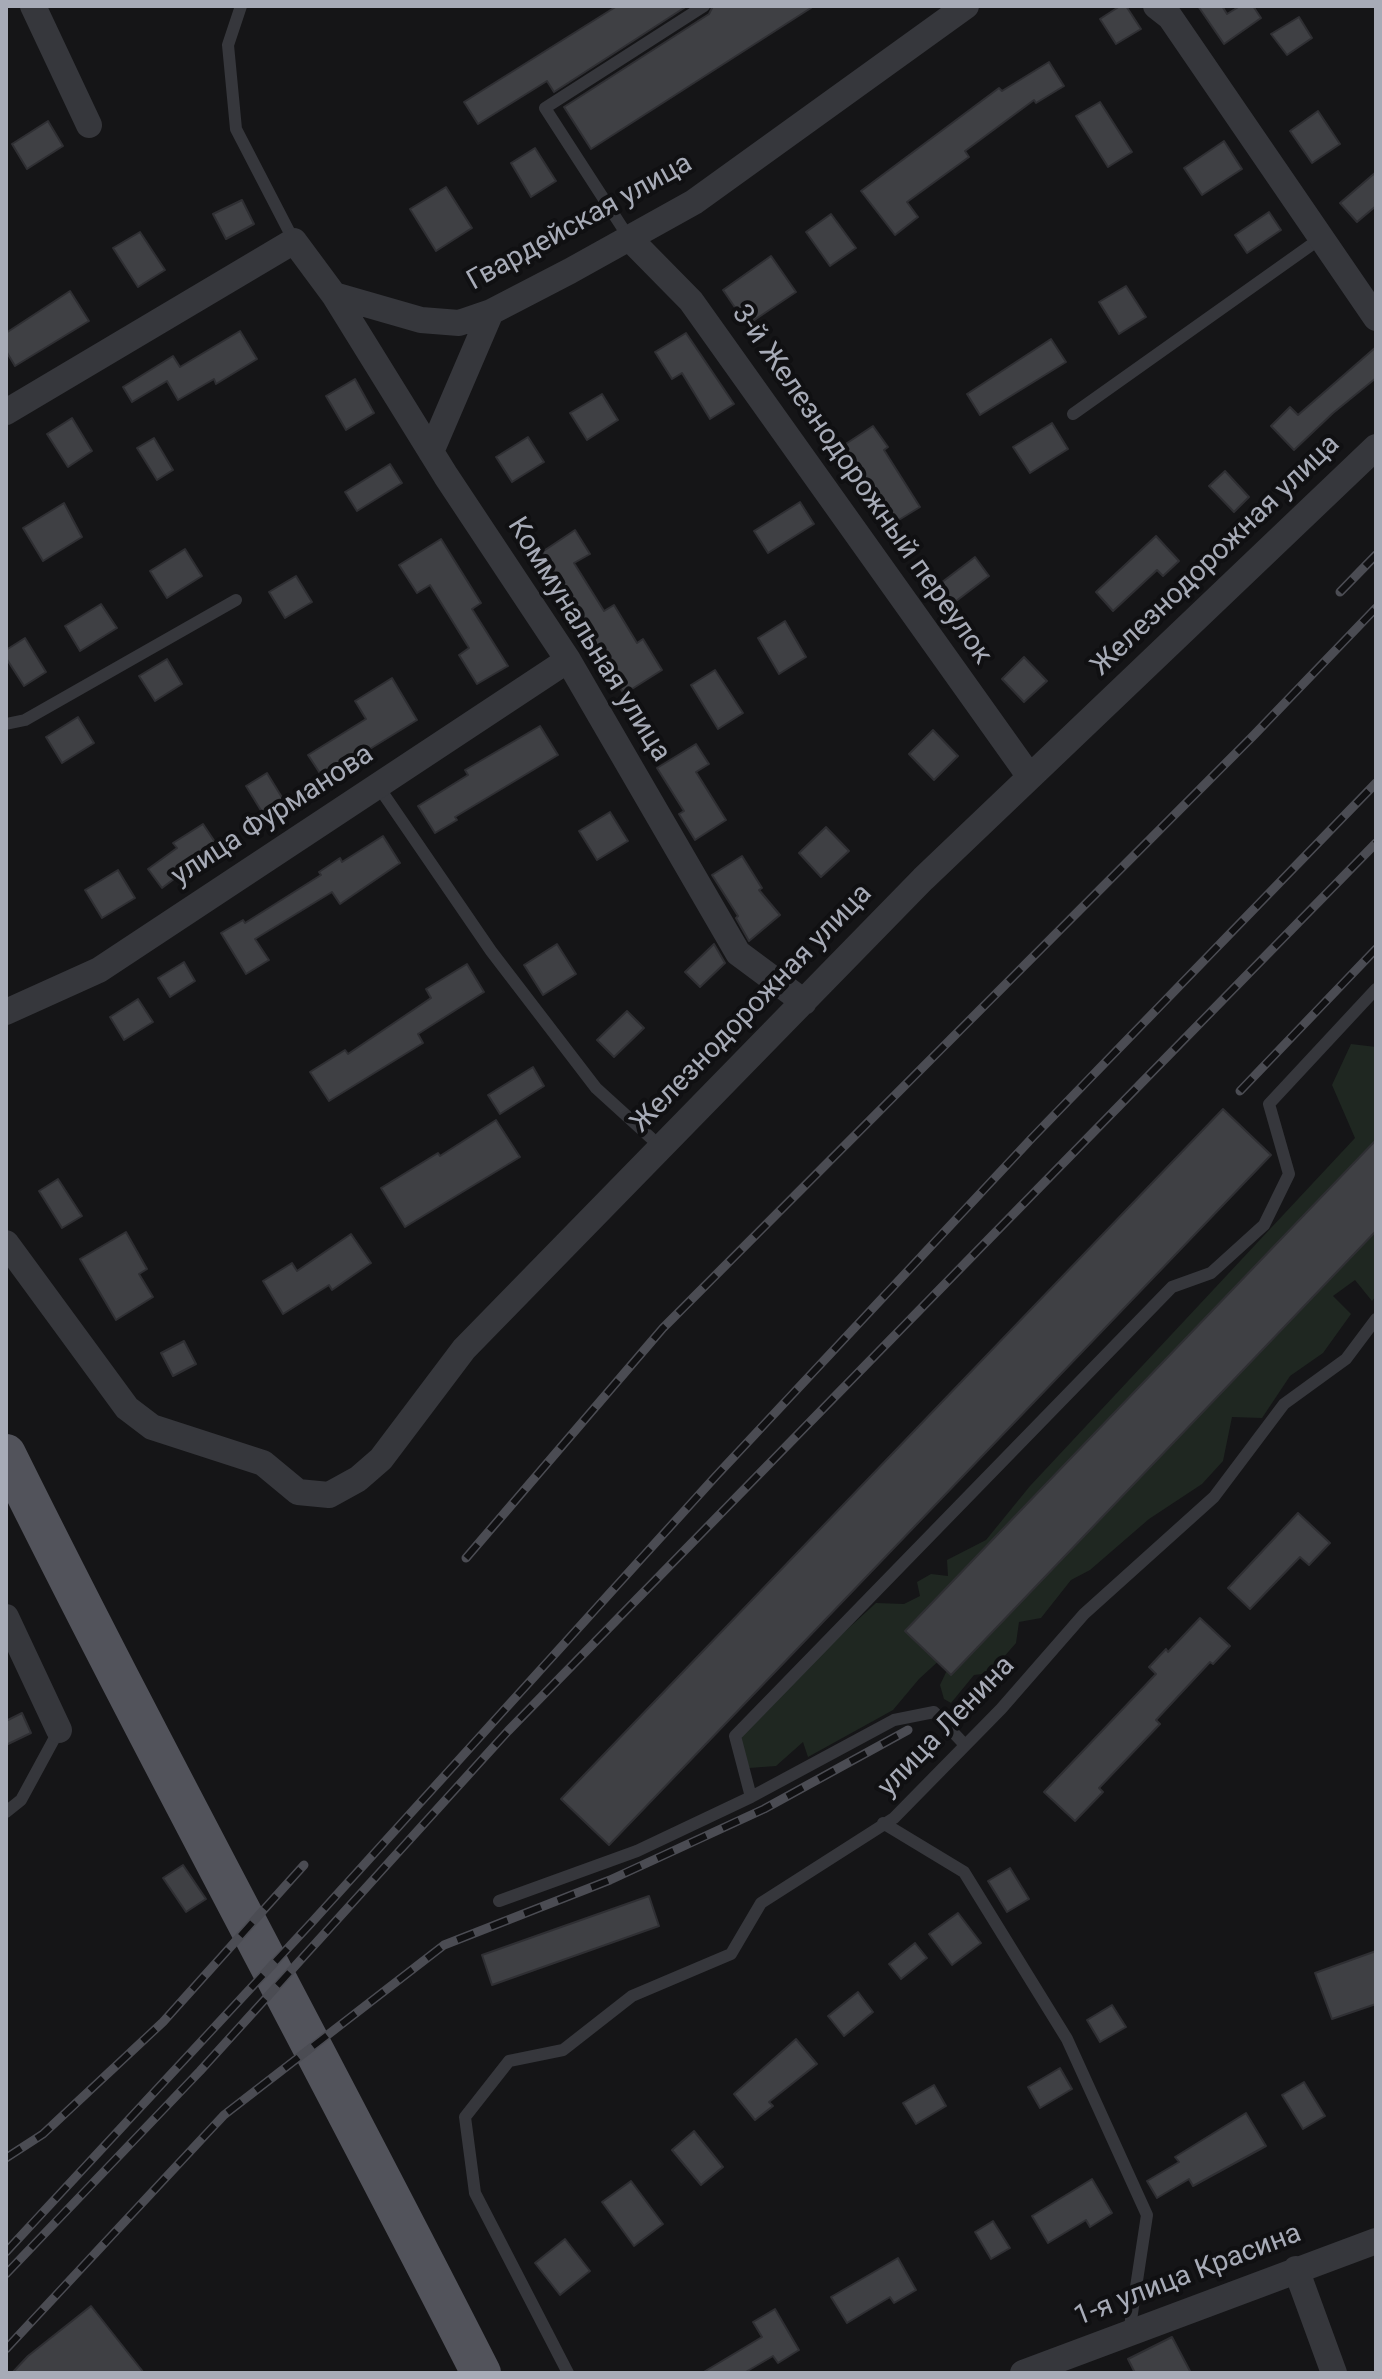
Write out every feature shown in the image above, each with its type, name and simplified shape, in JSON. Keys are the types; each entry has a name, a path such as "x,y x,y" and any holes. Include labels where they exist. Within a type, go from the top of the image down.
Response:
{"main road":[{"path":"6,1454 93,1630 481,2373"}],"street":[{"path":"33,6 89,125"},
{"path":"1156,6 1170,17 1376,318"},
{"name":"Гвардейская улица","path":"334,295 421,320 459,323 491,312 694,202 952,10"},
{"name":"3-й Железнодорожный переулок","path":"629,238 691,301 1030,777"},
{"path":"6,412 294,241 334,295"},
{"name":"Коммунальная улица","path":"334,295 431,452 568,660 738,953 804,1002"},
{"path":"431,452 491,312"},
{"name":"Железнодорожная улица","path":"6,1243 127,1408 152,1427 263,1463 298,1492 329,1495 358,1479 381,1459 464,1349 923,879 1376,447"},
{"name":"улица Фурманова","path":"6,1012 99,970 568,660"},
{"path":"6,1617 59,1730"},
{"name":"1-я улица Красина","path":"1023,2373 1376,2241"},
{"path":"1296,2269 1334,2373"}],"lane":[{"path":"241,6 228,45 236,129 294,241"},
{"path":"629,238 545,108 704,6"},
{"path":"1073,414 1321,238"},
{"path":"6,724 25,720 236,600"},
{"path":"378,786 491,951 596,1088 662,1148"},
{"path":"751,1797 735,1736 1172,1287 1211,1273 1264,1225 1289,1174 1269,1104 1375,992"},
{"name":"улица Ленина","path":"568,2373 475,2193 465,2117 509,2061 563,2050 632,1996 731,1954 761,1903 894,1818 1001,1709 1084,1614 1214,1497 1284,1404 1346,1359 1376,1319"},
{"path":"499,1901 637,1851 751,1797 894,1720 934,1712 965,1745"},
{"path":"6,1812 21,1800 59,1730"},
{"path":"883,1823 964,1872 1067,2039 1147,2215 1129,2333"}],"shaded area":[{"path":"1351,1044 1376,1047 1376,1296 1372,1301 1355,1280 1333,1296 1351,1314 1323,1353 1290,1376 1262,1418 1232,1417 1223,1461 1202,1484 1149,1519 1090,1570 1071,1580 1041,1618 1019,1622 1016,1643 990,1673 974,1675 951,1703 944,1699 940,1685 950,1664 943,1657 893,1710 808,1757 803,1742 776,1766 749,1768 736,1731 876,1603 904,1604 920,1596 917,1582 931,1574 948,1576 947,1560 986,1540 1030,1486 1355,1138 1332,1085"}],"building":[{"path":"617,6 687,6 554,92 547,81 478,124 464,102"},
{"path":"713,6 814,6 591,149 564,107 709,14"},
{"path":"1120,6 1126,6 1141,29 1116,44 1100,19"},
{"path":"1198,6 1222,6 1227,14 1240,6 1253,6 1261,18 1224,44"},
{"path":"1299,17 1312,38 1287,55 1271,34"},
{"path":"1049,62 1064,86 1036,103 1034,100 965,151 969,157 907,202 918,217 895,235 861,191 999,88 1002,91"},
{"path":"1100,102 1132,152 1108,167 1076,116"},
{"path":"1318,111 1340,144 1312,163 1290,131"},
{"path":"48,121 63,146 27,169 12,144"},
{"path":"1224,141 1242,169 1202,195 1184,168"},
{"path":"535,148 556,181 531,197 511,163"},
{"path":"1376,172 1376,206 1357,222 1340,203"},
{"path":"446,187 472,228 436,251 410,209"},
{"path":"242,200 254,224 226,239 213,214"},
{"path":"1269,212 1281,230 1247,253 1235,235"},
{"path":"831,214 856,248 830,266 806,232"},
{"path":"140,232 165,270 138,287 113,248"},
{"path":"771,256 796,292 747,325 723,290"},
{"path":"1126,286 1146,317 1119,334 1099,302"},
{"path":"70,291 89,321 15,366 6,351 6,333"},
{"path":"240,331 257,359 216,384 214,379 178,400 167,381 132,402 123,387 173,356 180,367"},
{"path":"686,333 734,404 710,419 682,373 672,379 655,352"},
{"path":"1051,339 1066,362 980,415 967,394"},
{"path":"1376,347 1376,378 1294,450 1271,426 1290,407 1298,415"},
{"path":"355,379 374,413 346,430 326,396"},
{"path":"602,394 618,420 587,440 570,413"},
{"path":"72,418 92,451 68,467 47,434"},
{"path":"1052,423 1068,449 1030,473 1013,447"},
{"path":"873,426 888,447 884,450 920,507 889,526 838,449"},
{"path":"528,437 544,462 512,482 496,457"},
{"path":"154,438 173,470 157,480 137,448"},
{"path":"390,464 402,483 357,511 345,492"},
{"path":"1225,471 1249,497 1234,512 1209,486"},
{"path":"800,502 814,524 768,553 754,531"},
{"path":"64,503 82,537 43,561 23,528"},
{"path":"575,530 590,554 574,563 604,611 614,605 637,643 643,639 662,670 624,694 580,626 559,588 563,586 542,552"},
{"path":"1156,536 1179,561 1163,576 1157,570 1113,611 1096,592"},
{"path":"441,539 481,603 472,609 508,666 477,684 459,655 469,648 430,585 417,593 399,565"},
{"path":"185,549 202,576 167,598 150,571"},
{"path":"975,557 989,576 947,608 933,589"},
{"path":"296,576 312,602 285,618 269,592"},
{"path":"101,604 117,628 80,651 65,626"},
{"path":"785,621 806,657 779,674 758,638"},
{"path":"25,638 46,672 24,686 6,658 6,650"},
{"path":"1024,657 1047,681 1024,702 1002,679"},
{"path":"167,659 182,684 155,701 139,676"},
{"path":"715,670 743,713 718,729 691,685"},
{"path":"392,678 417,720 352,760 354,763 325,781 308,755 366,719 355,701"},
{"path":"78,717 94,743 62,763 46,737"},
{"path":"540,726 558,755 455,817 457,820 435,833 418,806 468,775 465,770"},
{"path":"933,730 958,756 934,780 909,754"},
{"path":"696,744 709,764 696,772 726,820 695,840 679,814 684,811 657,768"},
{"path":"267,773 286,804 265,817 246,786"},
{"path":"610,812 628,841 597,860 579,831"},
{"path":"203,824 219,848 177,874 162,888 148,869 177,848 173,843"},
{"path":"826,827 849,851 821,877 799,853"},
{"path":"383,836 400,863 340,904 332,892 255,939 269,960 246,974 221,933 243,920 245,923 321,875 319,872 340,858 342,862"},
{"path":"742,856 762,888 759,890 780,915 749,941 736,918 738,916 712,875"},
{"path":"118,870 135,898 102,918 85,890"},
{"path":"557,944 576,974 543,995 524,965"},
{"path":"714,944 725,963 700,987 685,972"},
{"path":"184,962 195,981 170,997 158,978"},
{"path":"467,964 484,992 418,1034 423,1043 329,1101 310,1072 345,1050 348,1054 431,998 426,989"},
{"path":"138,999 153,1022 124,1040 110,1017"},
{"path":"627,1011 644,1028 614,1057 597,1040"},
{"path":"533,1067 544,1086 500,1114 488,1095"},
{"path":"1223,1109 1271,1155 609,1845 561,1799"},
{"path":"496,1120 520,1157 405,1227 381,1188 438,1153 440,1156"},
{"path":"1376,1140 1376,1231 951,1675 905,1631"},
{"path":"58,1179 82,1216 62,1228 39,1191"},
{"path":"126,1232 147,1269 139,1274 153,1297 116,1320 80,1259"},
{"path":"351,1234 371,1263 332,1290 329,1285 283,1314 263,1281 292,1263 297,1271"},
{"path":"184,1341 196,1364 173,1376 161,1353"},
{"path":"1298,1513 1330,1543 1309,1565 1300,1557 1250,1609 1228,1588"},
{"path":"1200,1618 1230,1646 1213,1664 1210,1662 1156,1720 1160,1724 1099,1788 1103,1792 1075,1821 1044,1792 1156,1674 1149,1667"},
{"path":"22,1713 31,1733 6,1745 6,1721"},
{"path":"183,1865 206,1899 186,1912 163,1878"},
{"path":"1010,1868 1029,1899 1007,1912 988,1881"},
{"path":"649,1896 659,1926 492,1985 482,1955"},
{"path":"958,1913 981,1943 952,1965 929,1934"},
{"path":"915,1943 927,1958 901,1979 889,1964"},
{"path":"1376,1951 1376,2004 1332,2019 1315,1973"},
{"path":"858,1992 873,2012 844,2036 828,2016"},
{"path":"1112,2005 1126,2027 1100,2042 1087,2020"},
{"path":"796,2039 817,2064 769,2102 773,2106 755,2120 734,2094"},
{"path":"1060,2068 1072,2089 1040,2108 1028,2087"},
{"path":"1304,2082 1325,2116 1303,2129 1282,2095"},
{"path":"934,2085 946,2106 916,2124 903,2103"},
{"path":"1246,2113 1266,2146 1193,2186 1189,2179 1157,2198 1147,2181 1179,2162 1175,2157"},
{"path":"694,2131 723,2167 701,2185 672,2150"},
{"path":"1092,2179 1112,2213 1090,2227 1086,2220 1048,2243 1032,2216"},
{"path":"631,2181 663,2224 634,2246 602,2202"},
{"path":"993,2221 1010,2248 991,2259 975,2232"},
{"path":"565,2239 590,2271 560,2295 535,2263"},
{"path":"898,2258 916,2290 894,2303 890,2297 847,2323 831,2297"},
{"path":"91,2306 144,2373 12,2373 28,2356"},
{"path":"775,2309 799,2350 778,2363 773,2356 744,2373 702,2373 762,2337 753,2322"},
{"path":"1172,2337 1191,2373 1135,2373 1128,2359"}],"railway":[{"path":"1340,592 1376,555"},
{"path":"466,1558 663,1328 1254,735 1376,608"},
{"path":"6,2252 313,1921 716,1476 1032,1138 1376,783"},
{"path":"6,2274 200,2071 508,1731 1376,843"},
{"path":"1240,1091 1376,949"},
{"path":"6,2349 224,2115 444,1945 610,1880 764,1809 908,1730"},
{"path":"6,2158 43,2134 163,2022 304,1865"}]}
